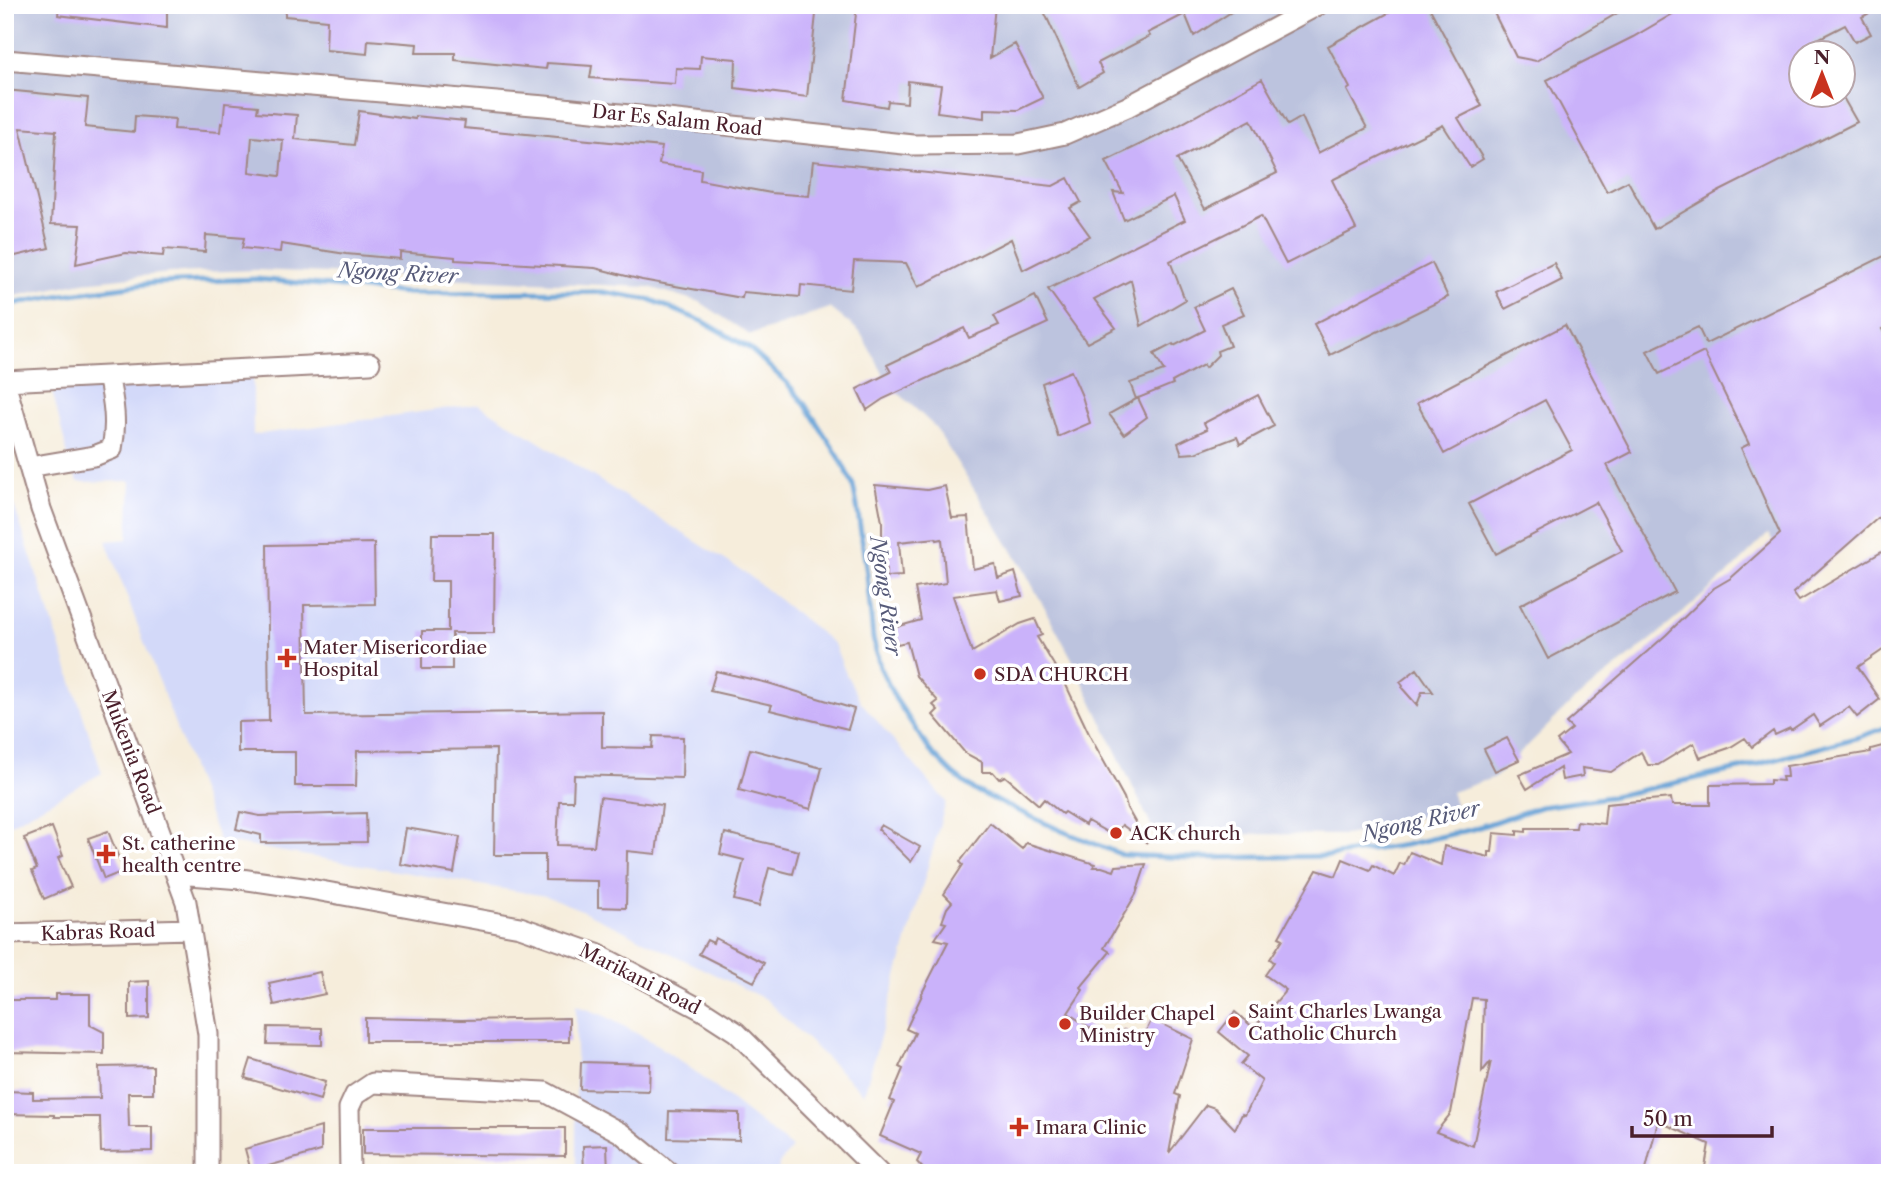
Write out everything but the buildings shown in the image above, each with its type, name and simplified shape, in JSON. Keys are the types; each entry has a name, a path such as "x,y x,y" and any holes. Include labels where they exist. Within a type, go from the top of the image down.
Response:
{"street":[{"name":"Dar Es Salam Road","path":"5,60 545,106 914,145 969,147 1018,144 1065,134 1128,107 1318,5"},
{"path":"5,382 370,363"},
{"path":"29,467 94,456 112,449 116,429 108,376"},
{"name":"Mukenia Road","path":"5,382 41,509 177,874 191,929 208,1034 208,1173"},
{"name":"Marikani Road","path":"177,874 241,879 310,889 506,924 597,954 692,1004 736,1032 878,1173"},
{"name":"Kabras Road","path":"5,934 191,929"},
{"path":"350,1173 349,1108 355,1096 373,1083 545,1092 621,1133 670,1173"}],"shaded area":[{"path":"5,5 1890,5 1890,439 1774,542 1768,534 1730,572 1651,640 1571,703 1496,777 1451,792 1456,806 1432,815 1404,820 1384,829 1344,835 1257,834 1157,838 1071,657 1023,568 935,427 889,384 860,332 830,308 750,335 700,302 649,287 256,270 170,273 83,282 5,298"},
{"path":"253,369 253,435 479,404 747,574 834,644 861,702 946,802 864,1094 765,999 579,909 546,896 219,841 106,541 128,539 131,481 78,482 69,460 52,391"},
{"path":"5,478 102,773 5,827"},
{"path":"576,1005 605,1016 656,1044 792,1148 779,1164 778,1173 576,1173"}],"waterway":[{"name":"Ngong River","path":"5,305 154,283 256,279 407,293 603,292 651,300 704,322 749,348 786,382 804,403 839,457 853,485 867,574 873,638 880,667 895,698 930,751 974,790 1062,831 1123,855 1193,858 1330,856 1405,845 1473,829 1540,807 1609,797 1744,768 1890,726"}],"place":[{"name":"Mater Misericordiae Hospital","path":"287,658"},
{"name":"SDA CHURCH","path":"980,674"},
{"name":"ACK church","path":"1116,833"},
{"name":"St. catherine health centre","path":"106,854"},
{"name":"Saint Charles Lwanga Catholic Church","path":"1234,1022"},
{"name":"Builder Chapel Ministry","path":"1065,1024"},
{"name":"Imara Clinic","path":"1019,1127"}]}
